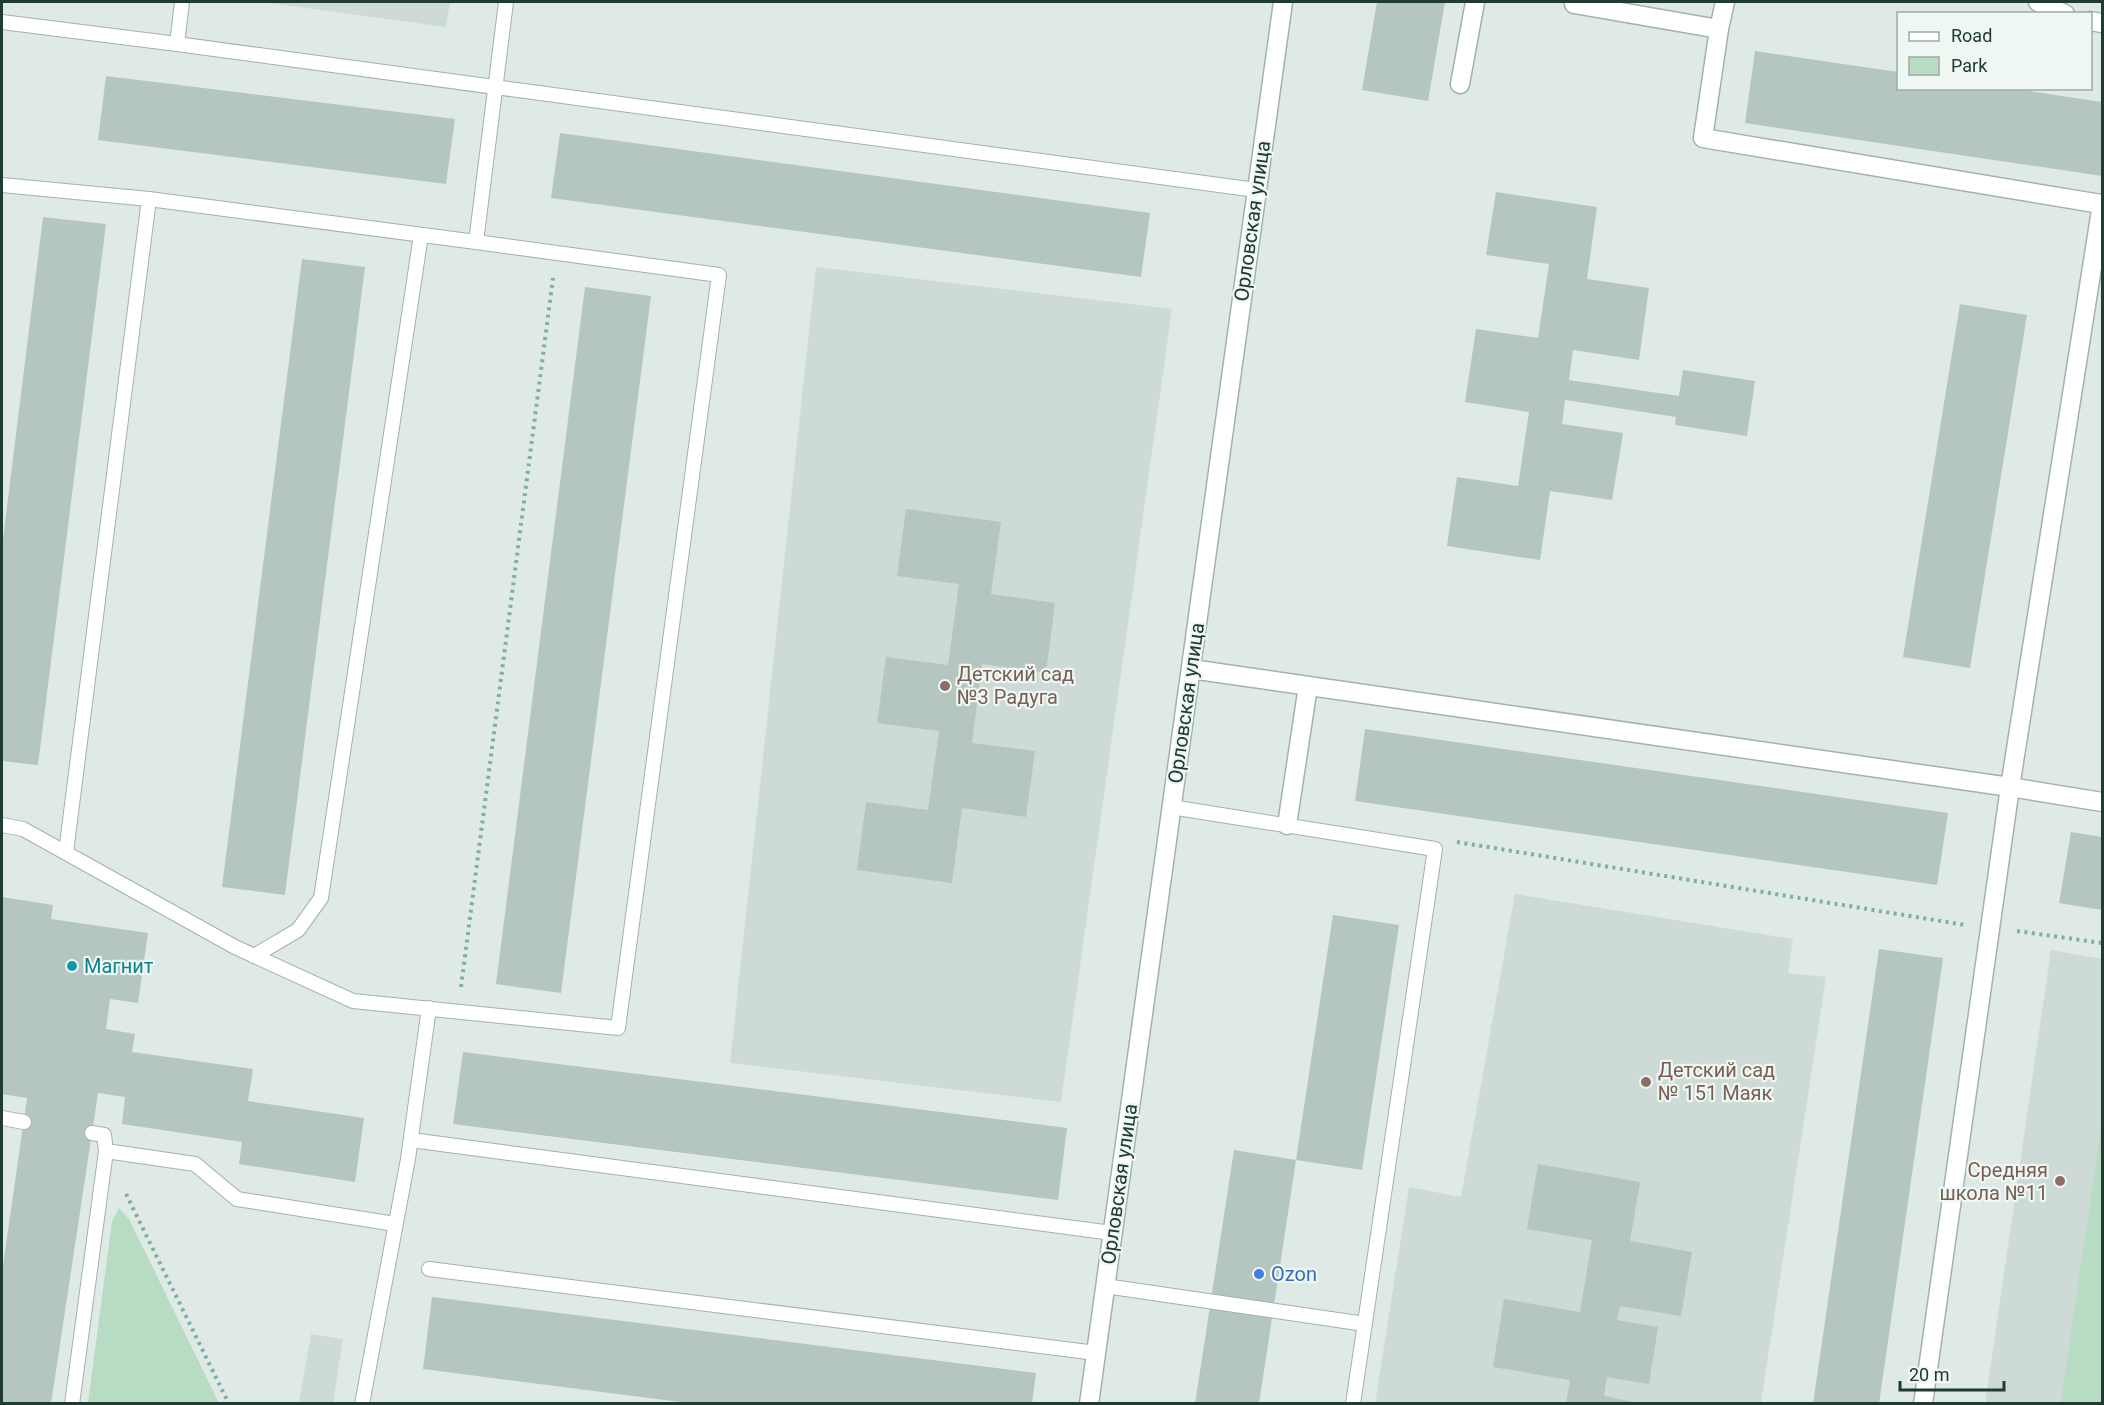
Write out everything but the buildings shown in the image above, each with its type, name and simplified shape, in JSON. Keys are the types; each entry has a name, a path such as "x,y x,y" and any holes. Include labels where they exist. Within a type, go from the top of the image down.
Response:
{"street":[{"name":"Орловская улица","path":"1089,1404 1283,2"},
{"path":"1460,84 1475,2"},
{"path":"1574,2 1574,4 1719,29"},
{"path":"1725,2 1703,138 2102,204 2010,787 1923,1404"},
{"path":"2038,2 2061,12"},
{"path":"1191,669 2103,802"},
{"path":"1287,825 1308,686"}],"lane":[{"path":"177,44 182,2"},
{"path":"476,243 506,2"},
{"path":"2,22 1256,190"},
{"path":"2,185 149,199 718,275 618,1028 353,1001 254,956 23,829 2,825"},
{"path":"66,852 149,199"},
{"path":"254,956 298,930 321,898 421,235"},
{"path":"1171,807 1436,849 1353,1404"},
{"path":"362,1404 411,1140 429,1008"},
{"path":"2,1118 24,1122"},
{"path":"72,1404 106,1152 104,1135 92,1133"},
{"path":"411,1140 1112,1233"},
{"path":"106,1152 195,1164 237,1199 395,1224"},
{"path":"429,1269 1096,1353"},
{"path":"1105,1286 1365,1324"}],"path":[{"path":"457,1012 556,253"},
{"path":"1450,841 1946,924 2103,943"},
{"path":"126,1194 229,1404"}],"shaded area":[{"path":"262,2 450,2 446,27"},
{"name":"Детский сад №3 Радуга","path":"816,267 1172,309 1061,1102 730,1063"},
{"name":"Детский сад № 151 Маяк","path":"1515,894 1793,939 1788,973 1826,977 1761,1403 1375,1404 1409,1187 1461,1197"},
{"name":"Средняя школа №11","path":"2051,950 2102,959 2102,1403 1985,1404"},
{"path":"311,1334 343,1339 333,1403 299,1403"}],"green space":[{"path":"2102,1120 2102,1403 2061,1403"},
{"path":"119,1208 129,1219 219,1403 88,1403 112,1221"}],"place":[{"name":"Детский сад №3 Радуга","path":"945,686"},
{"name":"Магнит","path":"72,966"},
{"name":"Детский сад № 151 Маяк","path":"1646,1082"},
{"name":"Средняя школа №11","path":"2060,1181"},
{"name":"Ozon","path":"1259,1274"}]}
